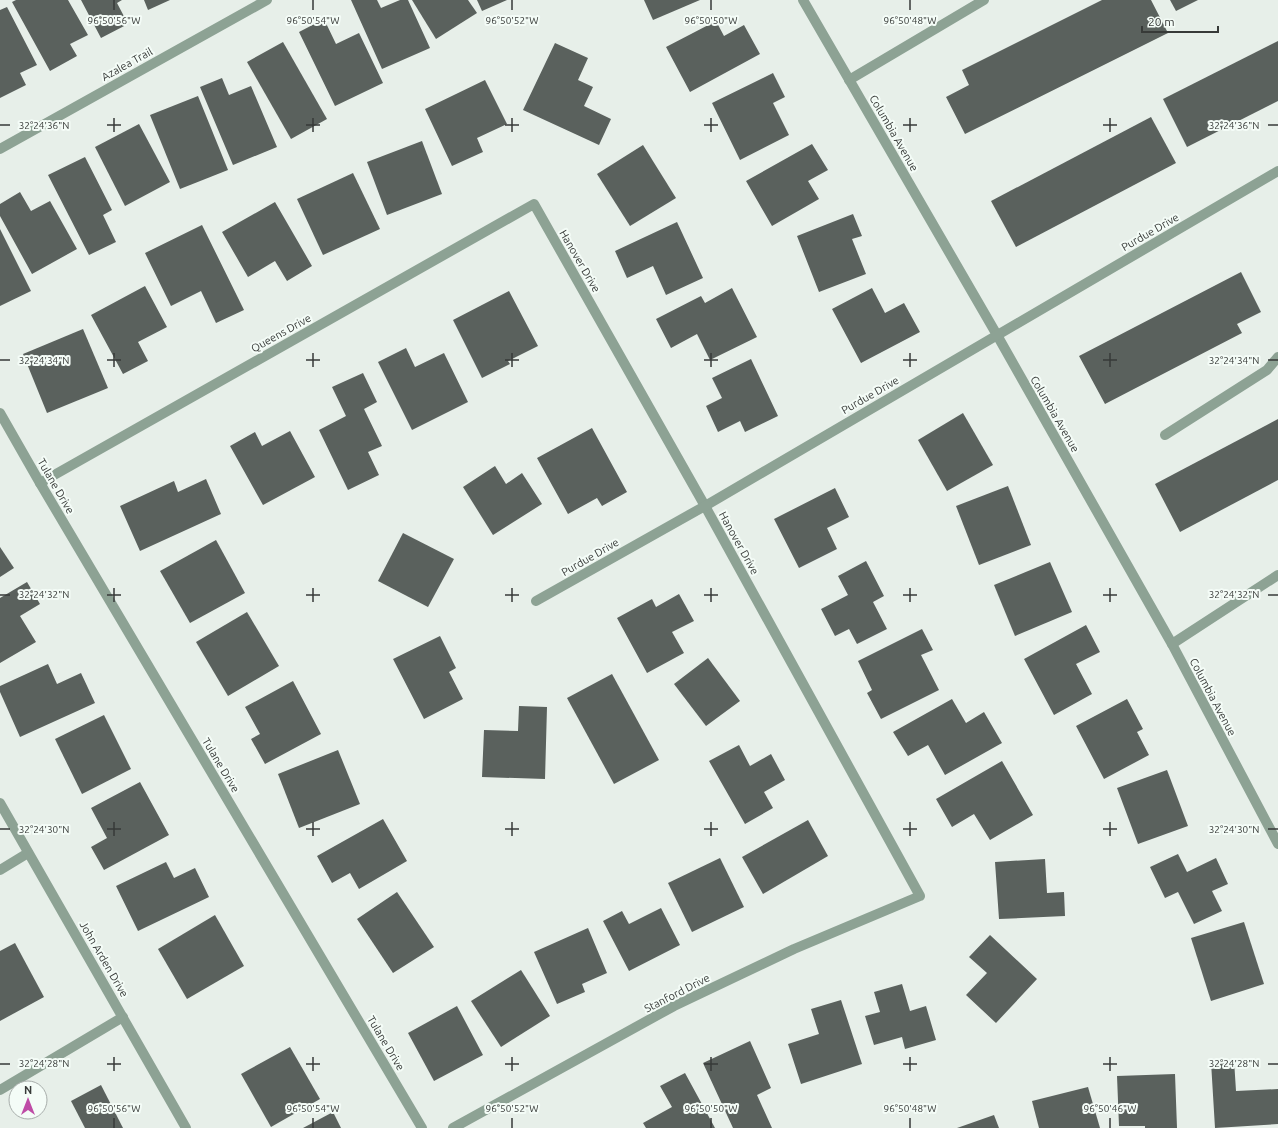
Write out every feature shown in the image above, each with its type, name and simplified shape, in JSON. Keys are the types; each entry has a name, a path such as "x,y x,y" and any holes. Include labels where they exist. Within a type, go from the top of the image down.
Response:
{"street":[{"name":"Azalea Trail","path":"0,149 267,0"},
{"name":"Columbia Avenue","path":"803,0 997,335 1172,644 1278,844"},
{"path":"849,80 984,0"},
{"name":"Purdue Drive","path":"536,601 705,506 1278,171"},
{"name":"Queens Drive","path":"40,483 534,204"},
{"name":"Hanover Drive","path":"534,204 705,506 920,896"},
{"path":"1165,435 1267,370 1278,357"},
{"name":"Tulane Drive","path":"0,413 422,1128"},
{"path":"1172,644 1278,575"},
{"name":"John Arden Drive","path":"0,803 186,1128"},
{"path":"0,870 28,853"},
{"name":"Stanford Drive","path":"453,1128 674,1006 794,949 920,896"},
{"path":"0,1090 123,1017"}],"building":[{"path":"16,0 68,0 88,35 70,44 77,56 50,71 12,2"},
{"path":"81,0 122,0 117,3 128,24 101,38"},
{"path":"144,0 170,0 148,10"},
{"path":"351,0 377,0 381,8 400,0 408,0 430,48 382,69"},
{"path":"412,0 468,0 477,13 436,39"},
{"path":"477,0 507,0 482,11"},
{"path":"644,0 700,0 653,20"},
{"path":"1102,0 1151,0 1168,33 965,134 946,97 969,85 962,70"},
{"path":"1170,0 1198,0 1176,11"},
{"path":"7,7 37,65 20,73 26,85 0,98 0,10"},
{"path":"324,19 336,44 359,33 383,83 335,106 299,32"},
{"path":"716,21 724,36 744,25 760,54 690,92 666,47"},
{"path":"1278,41 1278,101 1187,147 1163,99"},
{"path":"283,42 327,119 291,139 247,62"},
{"path":"555,43 588,58 578,80 593,87 584,106 611,119 599,145 523,110"},
{"path":"773,73 785,97 773,103 789,135 740,160 712,103"},
{"path":"222,78 229,95 251,86 277,147 233,165 200,87"},
{"path":"485,80 507,124 477,138 483,152 452,166 425,109"},
{"path":"198,96 228,170 180,189 150,115"},
{"path":"1151,117 1176,163 1016,247 991,201"},
{"path":"139,124 170,182 125,206 95,147"},
{"path":"422,141 442,194 387,215 367,162"},
{"path":"812,144 828,170 808,181 819,199 772,226 746,181"},
{"path":"643,145 676,198 630,226 597,174"},
{"path":"85,157 112,210 103,215 116,242 89,255 48,175"},
{"path":"353,173 380,229 323,255 297,199"},
{"path":"20,192 31,211 50,201 77,249 32,274 0,216 0,204"},
{"path":"275,202 312,266 287,281 275,261 248,277 222,232"},
{"path":"853,214 862,236 852,239 866,274 819,292 797,236"},
{"path":"677,222 703,278 666,295 653,266 627,278 615,251"},
{"path":"202,225 244,310 216,323 201,291 171,306 145,253"},
{"path":"0,229 31,291 0,306"},
{"path":"1241,272 1261,312 1237,324 1242,333 1105,404 1079,356"},
{"path":"145,286 167,327 138,342 148,361 123,374 91,315"},
{"path":"732,288 757,337 710,360 697,334 671,348 656,319 701,296 705,303"},
{"path":"872,288 885,313 904,303 920,332 861,363 832,309"},
{"path":"509,291 538,346 508,361 510,364 482,378 453,320"},
{"path":"83,329 108,388 47,413 23,354"},
{"path":"406,348 415,367 444,353 468,402 412,430 378,362"},
{"path":"751,359 778,416 745,432 740,421 718,432 706,406 722,398 712,378"},
{"path":"363,373 377,402 364,409 382,446 368,452 379,475 348,490 319,430 346,416 332,387"},
{"path":"963,413 993,465 947,491 918,440"},
{"path":"1278,419 1278,480 1180,532 1155,484"},
{"path":"592,428 627,492 602,506 597,498 568,514 537,458"},
{"path":"290,431 315,477 263,505 230,446 255,432 262,446"},
{"path":"495,466 506,484 522,473 542,504 493,535 463,487"},
{"path":"206,479 221,514 140,551 120,506 174,481 178,492"},
{"path":"1008,486 1031,545 979,565 956,506"},
{"path":"835,488 849,517 827,528 837,549 799,568 774,519"},
{"path":"403,533 454,559 428,607 378,581"},
{"path":"216,540 245,593 190,623 160,571"},
{"path":"0,547 14,568 0,577"},
{"path":"866,561 884,596 873,602 887,629 857,644 849,629 835,636 821,609 848,595 838,576"},
{"path":"1050,562 1072,612 1015,636 994,585"},
{"path":"27,582 40,604 20,616 36,642 0,663 0,598"},
{"path":"679,594 694,621 672,632 684,653 647,673 617,618 652,599 656,607"},
{"path":"247,612 279,666 228,696 196,642"},
{"path":"1086,625 1100,652 1076,664 1092,694 1054,715 1024,659"},
{"path":"922,629 933,650 921,655 939,690 881,719 867,693 872,690 858,661"},
{"path":"440,636 456,668 449,672 463,699 424,719 393,659"},
{"path":"708,658 740,701 706,726 674,684"},
{"path":"48,664 57,684 81,673 95,703 20,737 0,692 0,686"},
{"path":"612,674 659,760 614,784 567,698"},
{"path":"293,681 321,734 265,764 251,739 260,734 245,707"},
{"path":"952,699 966,723 984,712 1002,743 945,775 928,745 908,756 893,732"},
{"path":"1127,699 1143,729 1137,732 1149,755 1104,779 1076,726"},
{"path":"519,706 547,707 545,779 482,777 484,730 518,731"},
{"path":"104,715 131,769 82,794 55,739"},
{"path":"739,745 750,766 771,754 785,780 764,792 773,808 745,824 709,761"},
{"path":"338,750 360,804 299,828 278,774"},
{"path":"1002,761 1033,815 990,840 974,814 952,827 936,799"},
{"path":"1167,770 1188,826 1138,844 1117,788"},
{"path":"140,782 169,835 104,870 91,847 107,838 91,808"},
{"path":"383,819 407,861 359,889 350,873 332,883 317,856"},
{"path":"808,820 828,856 763,894 742,857"},
{"path":"1178,854 1187,872 1216,858 1228,884 1212,891 1222,911 1194,924 1178,892 1165,898 1150,867"},
{"path":"720,858 744,907 692,932 668,883"},
{"path":"1045,859 1047,893 1064,892 1065,916 999,919 995,862"},
{"path":"166,862 174,878 195,868 209,897 138,931 116,886"},
{"path":"397,892 434,947 393,973 357,919"},
{"path":"661,908 680,945 629,971 603,921 622,911 629,924"},
{"path":"215,915 244,966 187,999 158,949"},
{"path":"1244,922 1264,984 1211,1001 1191,938"},
{"path":"588,928 607,973 582,984 585,992 557,1004 534,952"},
{"path":"990,935 1037,979 996,1023 966,995 987,973 969,957"},
{"path":"15,943 44,997 0,1021 0,951"},
{"path":"521,970 550,1016 501,1047 471,1001"},
{"path":"902,984 910,1011 926,1006 936,1040 905,1049 902,1037 874,1045 865,1016 880,1012 874,992"},
{"path":"841,1000 862,1064 801,1084 788,1044 819,1034 811,1009"},
{"path":"457,1006 483,1055 434,1081 408,1033"},
{"path":"750,1041 771,1088 757,1095 772,1128 733,1128 703,1063"},
{"path":"290,1047 320,1099 271,1127 241,1074"},
{"path":"1234,1060 1236,1091 1278,1089 1278,1124 1215,1128 1211,1062"},
{"path":"685,1073 715,1128 646,1128 643,1123 672,1107 660,1086"},
{"path":"1175,1074 1177,1128 1119,1126 1117,1076"},
{"path":"101,1085 123,1128 85,1128 71,1101"},
{"path":"1088,1087 1100,1128 1039,1128 1032,1101"},
{"path":"333,1112 341,1128 303,1128"},
{"path":"994,1115 999,1128 957,1128"}]}
